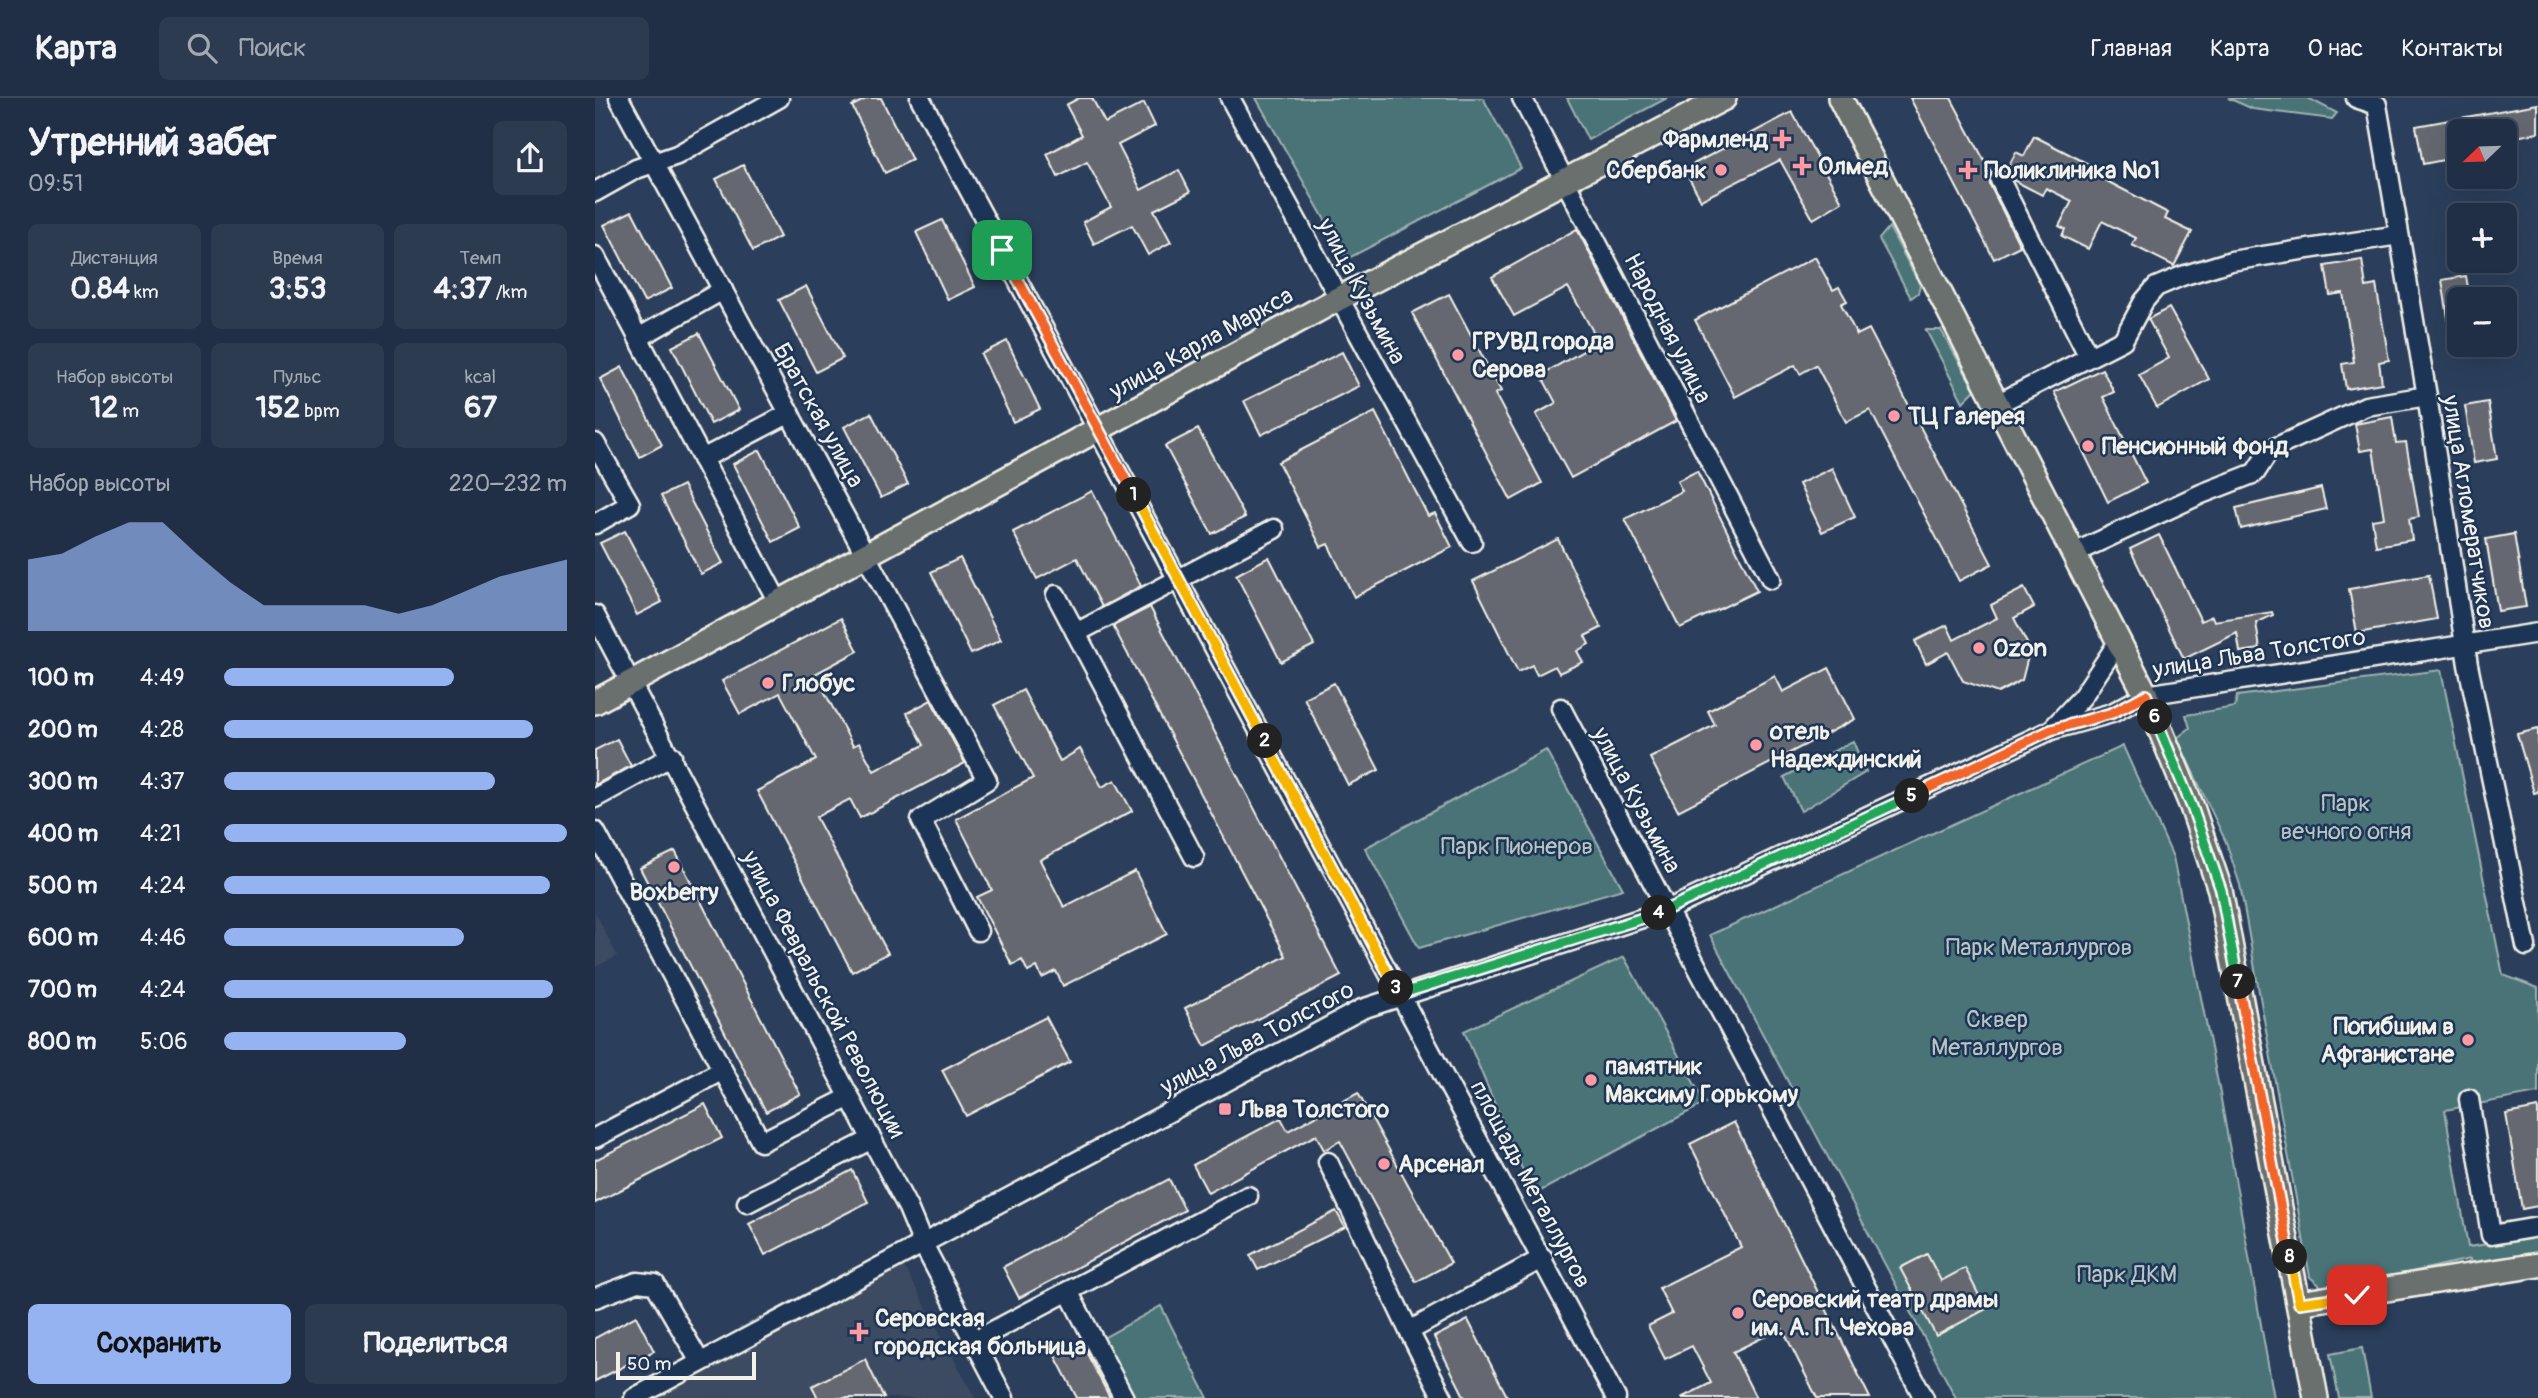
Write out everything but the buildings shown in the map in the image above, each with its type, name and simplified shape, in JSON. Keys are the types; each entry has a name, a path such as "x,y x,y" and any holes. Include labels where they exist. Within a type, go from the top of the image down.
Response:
{"main road":[{"name":"улица Карла Маркса","path":"595,702 1338,299 1724,98"},
{"path":"1840,98 2117,644 2146,695 2192,807 2221,890 2316,1398"},
{"path":"2299,1303 2538,1265"}],"street":[{"name":"Братская улица","path":"619,98 867,553 987,780 921,820 978,931"},
{"path":"595,192 636,169 677,155 779,98"},
{"name":"площадь Металлургов","path":"920,98 1616,1398"},
{"name":"улица Кузьмина","path":"1230,98 1472,542"},
{"name":"Народная улица","path":"1522,98 1771,579"},
{"name":"улица Агломератчиков","path":"2356,98 2379,102 2465,645 2526,946"},
{"path":"2000,180 2089,357"},
{"path":"1997,404 2123,340 2144,301 2156,287 2182,276 2231,261 2399,235"},
{"path":"595,256 778,602"},
{"path":"638,338 723,290"},
{"path":"2072,554 2201,494 2255,473 2270,450 2366,407 2427,396"},
{"path":"702,459 790,413"},
{"path":"595,443 630,504 595,524"},
{"path":"1076,633 1274,528"},
{"path":"1056,595 1194,857"},
{"name":"улица Февральской Революции","path":"595,615 672,756 1004,1398"},
{"name":"улица Льва Толстого","path":"634,1398 1362,1009 1400,994 1667,910 2051,730 2112,713 2146,695 2538,634"},
{"path":"2051,730 2082,697 2117,644"},
{"name":"улица Кузьмина","path":"1561,708 1924,1398"},
{"path":"595,798 672,756"},
{"path":"595,831 761,1142 850,1097"},
{"path":"595,1138 721,1071"},
{"path":"2469,1099 2491,1235 2538,1227"},
{"path":"747,1203 872,1139"},
{"path":"1328,1162 1443,1398"},
{"path":"974,1341 1248,1196"},
{"path":"1409,1331 1543,1258"},
{"path":"595,1298 638,1282 655,1284 700,1362"},
{"path":"1068,1291 1124,1398"}],"shaded area":[{"path":"595,912 617,956 595,967"},
{"name":"Серовская городская больница","path":"904,1266 975,1398 652,1398"}],"green space":[{"path":"1256,98 1483,98 1521,168 1347,259"},
{"path":"1567,98 1667,98 1588,140"},
{"path":"2228,98 2308,98 2337,113 2332,119 2253,109"},
{"path":"1889,227 1920,285 1918,293 1911,298 1879,239"},
{"path":"1926,330 1941,330 1975,390 1963,402"},
{"name":"Парк вечного огня","path":"2441,670 2503,975 2538,988 2538,1093 2445,1110 2468,1247 2538,1236 2538,1255 2471,1266 2470,1259 2326,1291 2310,1277 2240,885 2226,842 2177,738 2190,728 2186,715 2235,707 2237,696"},
{"path":"1853,741 1866,772 1801,811 1784,777"},
{"name":"Сквер Металлургов","path":"2123,746 2173,857 2219,1088 2274,1398 1956,1398 1710,935"},
{"name":"Парк Пионеров","path":"1546,750 1623,889 1419,948 1365,848"},
{"path":"1624,957 1705,1103 1533,1195 1464,1031"},
{"path":"1161,1306 1208,1398 1128,1398 1098,1341"},
{"path":"2362,1348 2371,1398 2339,1398 2330,1354"}],"place":[{"name":"Фармленд","path":"1782,139"},
{"name":"Олмед","path":"1802,166"},
{"name":"Сбербанк","path":"1721,170"},
{"name":"Поликлиника №1","path":"1968,170"},
{"name":"ГРУВД города Серова","path":"1458,355"},
{"name":"ТЦ Галерея","path":"1894,416"},
{"name":"Пенсионный фонд","path":"2088,446"},
{"name":"Ozon","path":"1979,648"},
{"name":"Глобус","path":"768,683"},
{"name":"отель Надеждинский","path":"1756,745"},
{"name":"Boxberry","path":"674,867"},
{"name":"Погибшим в Афганистане","path":"2468,1040"},
{"name":"памятник Максиму Горькому","path":"1591,1080"},
{"name":"Льва Толстого","path":"1225,1109"},
{"name":"Арсенал","path":"1384,1164"},
{"name":"Серовский театр драмы им. А. П. Чехова","path":"1738,1313"},
{"name":"Серовская городская больница","path":"859,1332"}],"route":[{"path":"1002,250 1400,994 1667,910 2051,730 2112,713 2146,695 2192,807 2221,890 2299,1303 2357,1295"}],"park label":[{"name":"Парк Металлургов","path":"2039,947"},
{"name":"Парк ДКМ","path":"2127,1274"}]}
